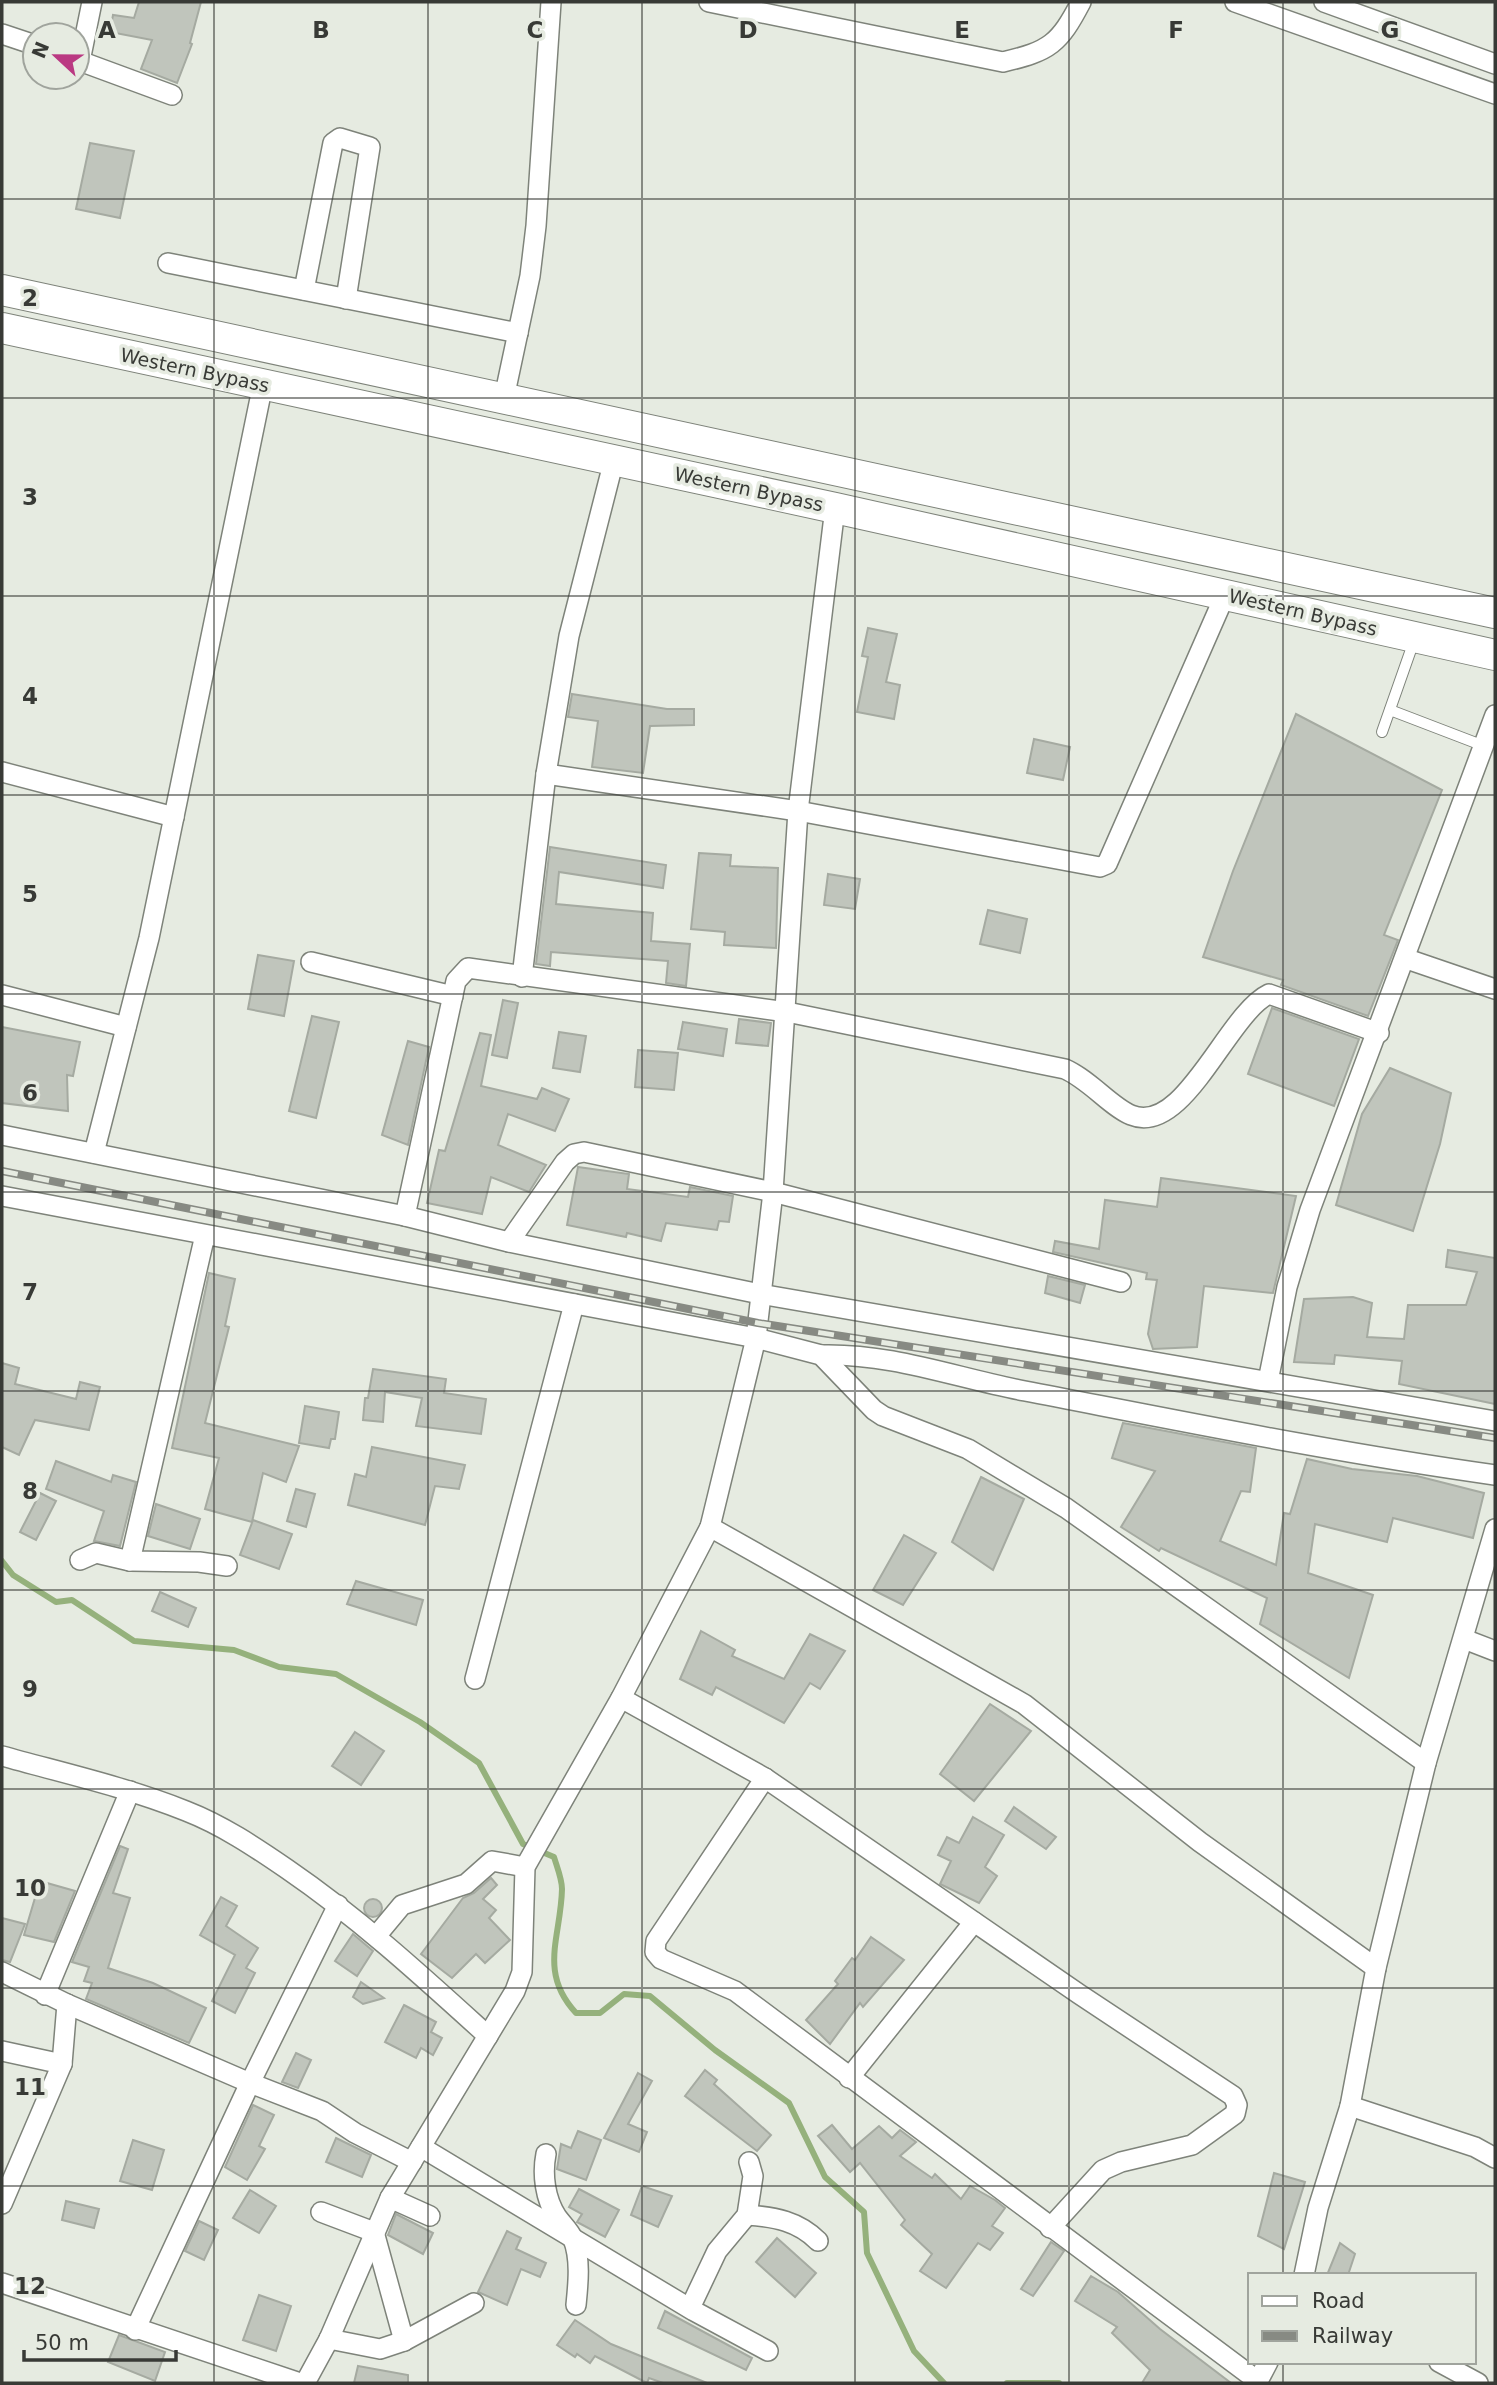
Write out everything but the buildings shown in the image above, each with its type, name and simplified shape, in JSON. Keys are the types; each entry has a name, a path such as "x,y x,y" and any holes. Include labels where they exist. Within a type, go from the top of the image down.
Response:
{"main road":[{"name":"Western Bypass","path":"2,290 1495,613"},
{"name":"Western Bypass","path":"2,328 835,508 1495,655"}],"street":[{"path":"88,21 92,2"},
{"path":"504,398 536,226 551,2"},
{"path":"709,2 1003,62 1038,54 1065,33 1081,2"},
{"path":"1235,2 1495,94"},
{"path":"1324,2 1495,64"},
{"path":"2,34 21,40"},
{"path":"91,65 172,95"},
{"path":"304,290 333,143 341,138 370,147 346,299"},
{"path":"168,264 518,333"},
{"path":"94,1153 174,817 263,384"},
{"path":"522,976 546,774 569,636 614,460"},
{"path":"2,2283 135,2330 302,2383 329,2339 390,2198 515,1991 522,1972 525,1867 621,1698 710,1527 756,1338 773,1192 787,1012 798,811 835,508"},
{"path":"546,774 798,811 1092,865 1107,864 1225,595"},
{"path":"1268,1381 1287,1287 1310,1210 1407,959 1495,715"},
{"path":"2,772 174,817"},
{"path":"1407,959 1495,989"},
{"path":"310,962 453,996"},
{"path":"405,1216 456,981 468,968 787,1012 1065,1069 1081,1076 1131,1115 1154,1118 1178,1103 1251,1007 1269,994 1379,1032"},
{"path":"2,995 126,1027"},
{"path":"2,1135 405,1216 509,1242 760,1294 1495,1420"},
{"path":"509,1242 565,1162 574,1154 584,1152 773,1192 1121,1282"},
{"path":"2,1196 756,1338 821,1355 865,1356 920,1366 1017,1390 1398,1462 1495,1475"},
{"path":"130,1561 205,1235"},
{"path":"475,1679 574,1304"},
{"path":"821,1355 873,1410 968,1449 1066,1508 1426,1763"},
{"path":"710,1527 1024,1704 1200,1842 1376,1968"},
{"path":"1304,2273 1318,2208 1350,2106 1376,1968 1426,1763 1495,1529"},
{"path":"80,1560 96,1553 130,1561 199,1562 227,1566"},
{"path":"1464,1639 1495,1651"},
{"path":"621,1698 765,1778 1233,2096 1237,2105 1235,2115 1192,2145 1121,2162 1103,2170 1050,2228"},
{"path":"2,1756 130,1791 188,1811 248,1843 377,1935 488,2036"},
{"path":"765,1778 656,1941 655,1952 661,1959 735,1991 1257,2382 1267,2364"},
{"path":"45,1995 130,1791"},
{"path":"377,1935 402,1905 466,1884 492,1861 525,1867"},
{"path":"135,2330 250,2083 338,1905"},
{"path":"849,2078 974,1922"},
{"path":"2,1972 45,1995 250,2083 328,2113 355,2133 416,2155 573,2239 768,2351"},
{"path":"2,2204 62,2064 67,2004"},
{"path":"2,2051 62,2064"},
{"path":"1350,2106 1475,2147 1495,2158"},
{"path":"546,2154 543,2170 546,2188 555,2214 573,2239 579,2277 576,2305"},
{"path":"690,2308 717,2251 747,2215 753,2176 749,2162"},
{"path":"390,2198 430,2216"},
{"path":"321,2212 374,2231"},
{"path":"747,2215 774,2217 805,2228 818,2241"},
{"path":"374,2231 404,2341"},
{"path":"329,2339 380,2349 404,2341 474,2303"},
{"path":"1442,2364 1467,2380"}],"lane":[{"path":"1382,732 1416,637"},
{"path":"1390,710 1484,746"}],"waterway":[{"path":"2,1561 13,1575 56,1602 72,1600 134,1641 234,1650 279,1667 336,1674 420,1722 479,1763 523,1844 554,1857 562,1889 554,1954 558,1983 564,1998 576,2013 600,2013 624,1994 650,1996 715,2050 789,2103 825,2177 864,2212 867,2253 914,2351 944,2383"},
{"path":"1007,2383 1059,2383"}],"railway":[{"path":"2,1171 758,1323 1495,1438"}]}
